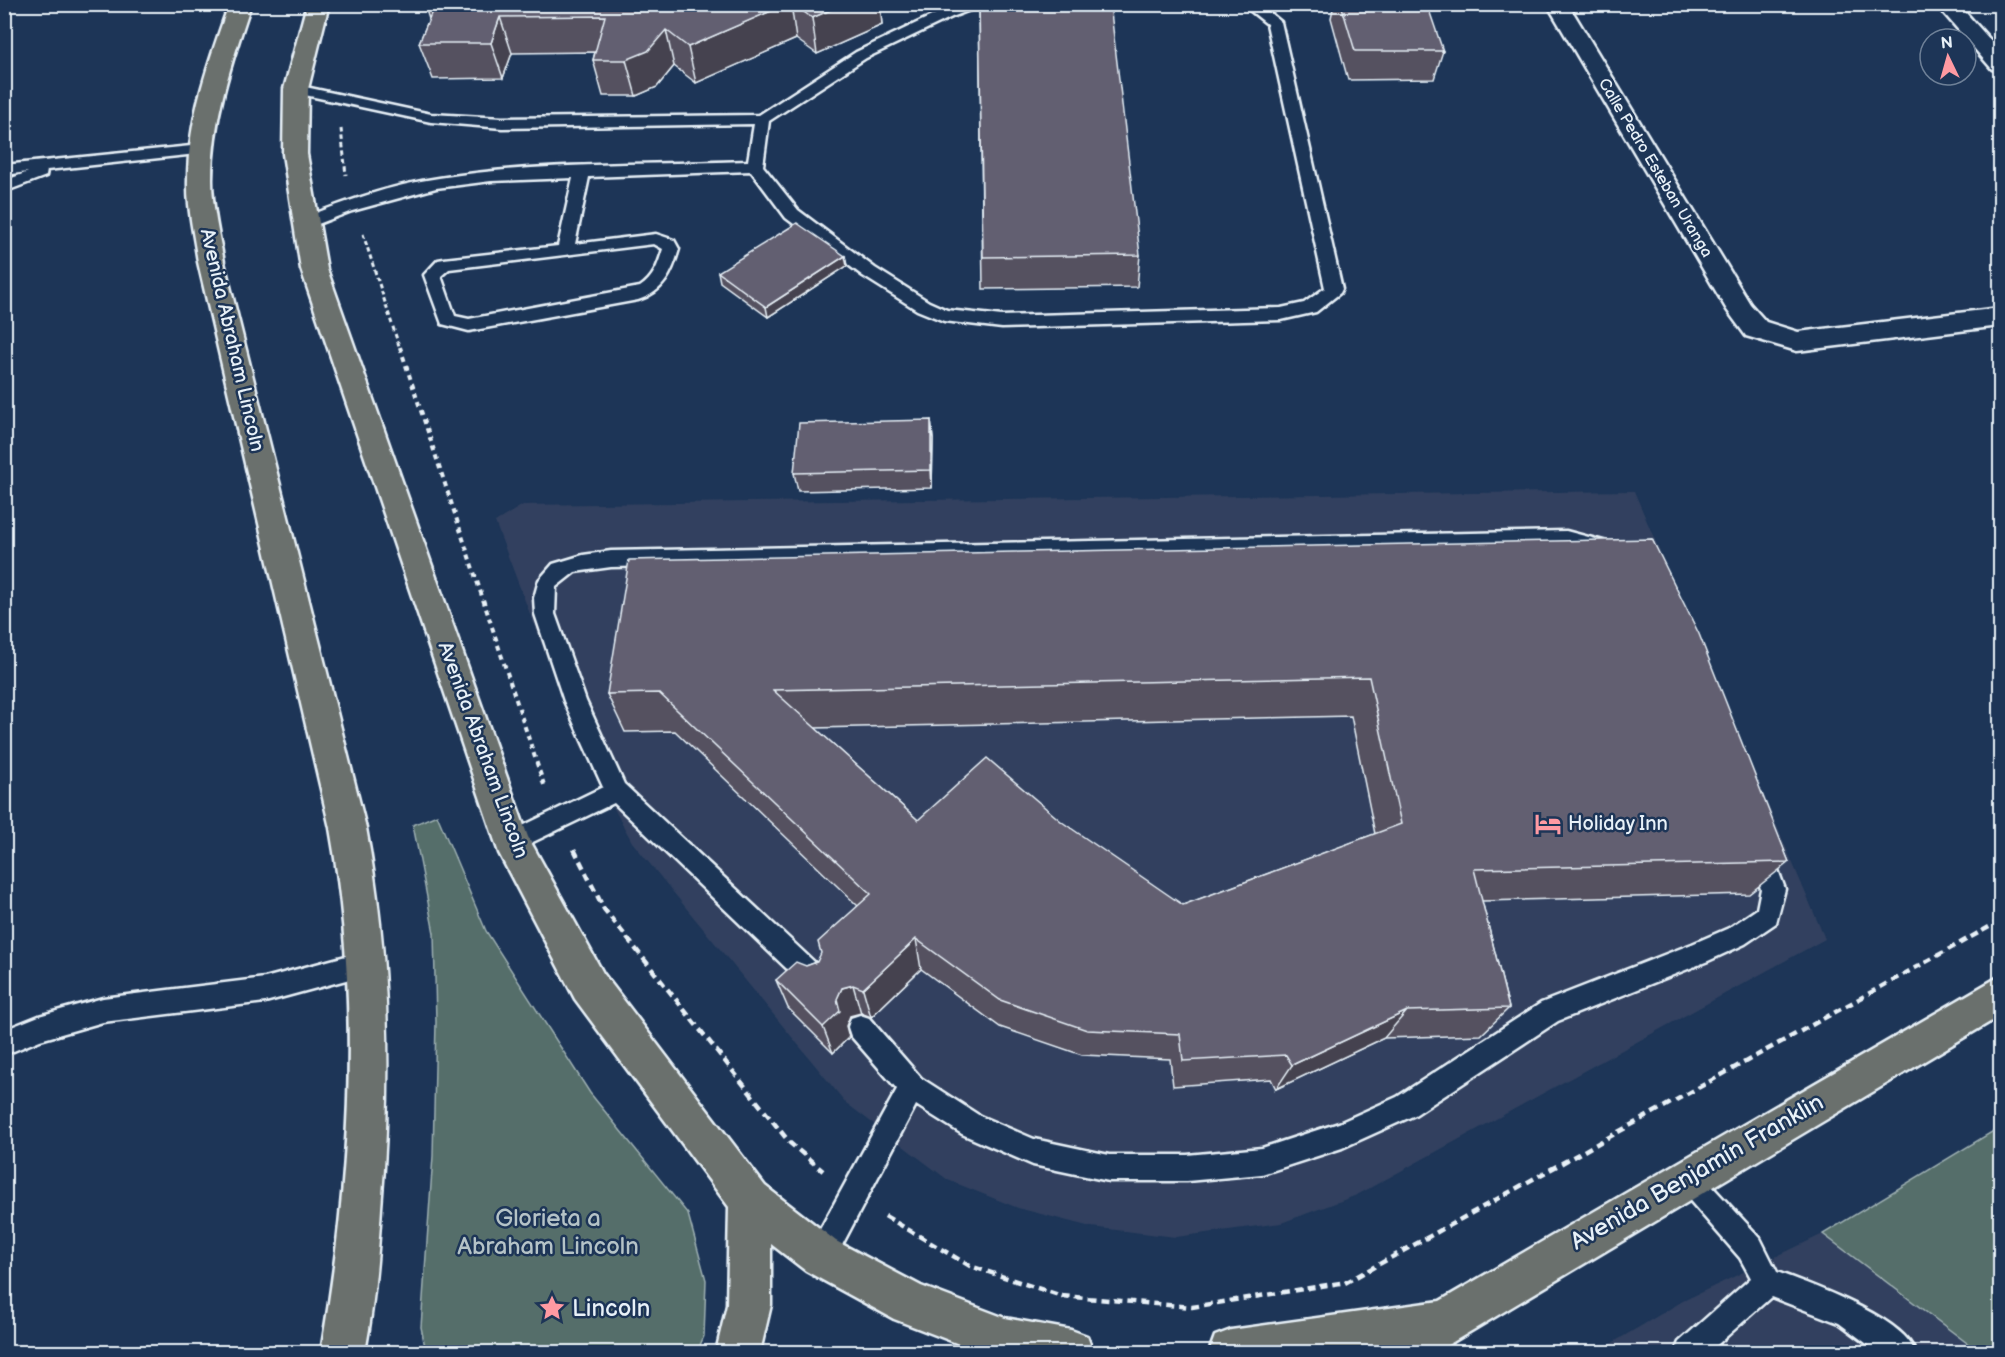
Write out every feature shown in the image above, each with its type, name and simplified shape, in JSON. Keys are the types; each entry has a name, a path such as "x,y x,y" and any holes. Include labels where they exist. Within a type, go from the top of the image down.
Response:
{"main road":[{"name":"Avenida Abraham Lincoln","path":"240,4 221,60 201,150 200,182 211,262 348,828 360,886 368,962 371,1034 366,1152 351,1310 343,1353"},
{"name":"Avenida Abraham Lincoln","path":"318,4 296,89 295,154 314,269 512,842 589,986 750,1201 821,1256 909,1304 1005,1340 1071,1353"},
{"name":"Avenida Benjamín Franklin","path":"1396,1353 1603,1226 1688,1179 2001,994"},
{"path":"738,1353 749,1305 750,1201"},
{"path":"1231,1353 1450,1319"}],"street":[{"name":"Calle Pedro Esteban Uranga","path":"1557,4 1740,310 1756,329 1797,342 2001,317"},
{"path":"1946,4 2001,64"}],"lane":[{"path":"296,89 431,118 490,122 762,118 861,55 947,14 979,4"},
{"path":"762,118 755,166 792,214 869,272 923,306 944,315 1002,322 1281,314 1308,310 1324,301 1334,289 1274,22 1249,4"},
{"path":"4,170 52,167 201,150"},
{"path":"305,224 389,193 436,183 491,176 755,166"},
{"path":"4,187 24,181 52,167"},
{"path":"565,251 582,172"},
{"path":"656,239 668,244 671,249 661,280 649,290 469,325 448,320 432,275 439,266 565,251 656,239"},
{"path":"817,981 616,790 575,701 542,599 544,584 556,571 585,562 623,558 1566,539 1611,550 1625,563"},
{"path":"512,842 616,790"},
{"path":"860,1027 912,1087 971,1125 1033,1152 1110,1168 1187,1168 1262,1161 1342,1135 1406,1106 1550,1012 1700,953 1737,936 1768,915 1773,889 1754,833"},
{"path":"4,1043 39,1028 104,1010 265,990 368,962"},
{"path":"821,1256 912,1087"},
{"path":"1688,1179 1750,1248 1767,1282 1848,1312 1901,1353"},
{"path":"1689,1353 1767,1282"}],"path":[{"path":"1346,1282 2001,921"}],"shaded area":[{"path":"1634,491 1825,939 1357,1195 1281,1223 1176,1237 1091,1227 1018,1208 948,1180 846,1103 632,842 580,745 495,522 523,505"},
{"path":"1823,1234 1979,1352 1597,1352 1683,1301"}],"green space":[{"name":"Glorieta a Abraham Lincoln","path":"437,815 486,931 590,1093 688,1214 706,1280 704,1336 697,1352 426,1352 421,1327 433,1156 436,1022 434,933 413,825"},
{"path":"2000,1127 2000,1352 1979,1352 1823,1234"}],"building":[{"path":"435,4 787,4 688,47 666,30 648,51 626,60 593,60 605,16 500,17 491,43 419,43"},
{"path":"793,4 844,4 812,18"},
{"path":"979,4 1110,4 1140,255 983,257"},
{"path":"1341,4 1427,4 1443,51 1355,51"},
{"path":"797,223 845,256 766,307 718,272"},
{"path":"931,420 931,470 794,473 799,423"},
{"name":"Holiday Inn","path":"1652,539 1699,634 1789,862 1474,869 1509,1008 1407,1011 1292,1065 1286,1055 1183,1061 1180,1034 1087,1030 1000,1000 916,939 863,989 853,985 842,988 837,999 840,1011 823,1027 776,980 796,962 806,966 817,962 821,953 818,942 871,894 659,693 607,694 629,560","holes":["1369,677 1401,824 1183,905 1062,822 987,758 918,820 773,690"]}],"place":[{"name":"Holiday Inn","path":"1548,824"},
{"name":"Lincoln","path":"552,1308"}]}
